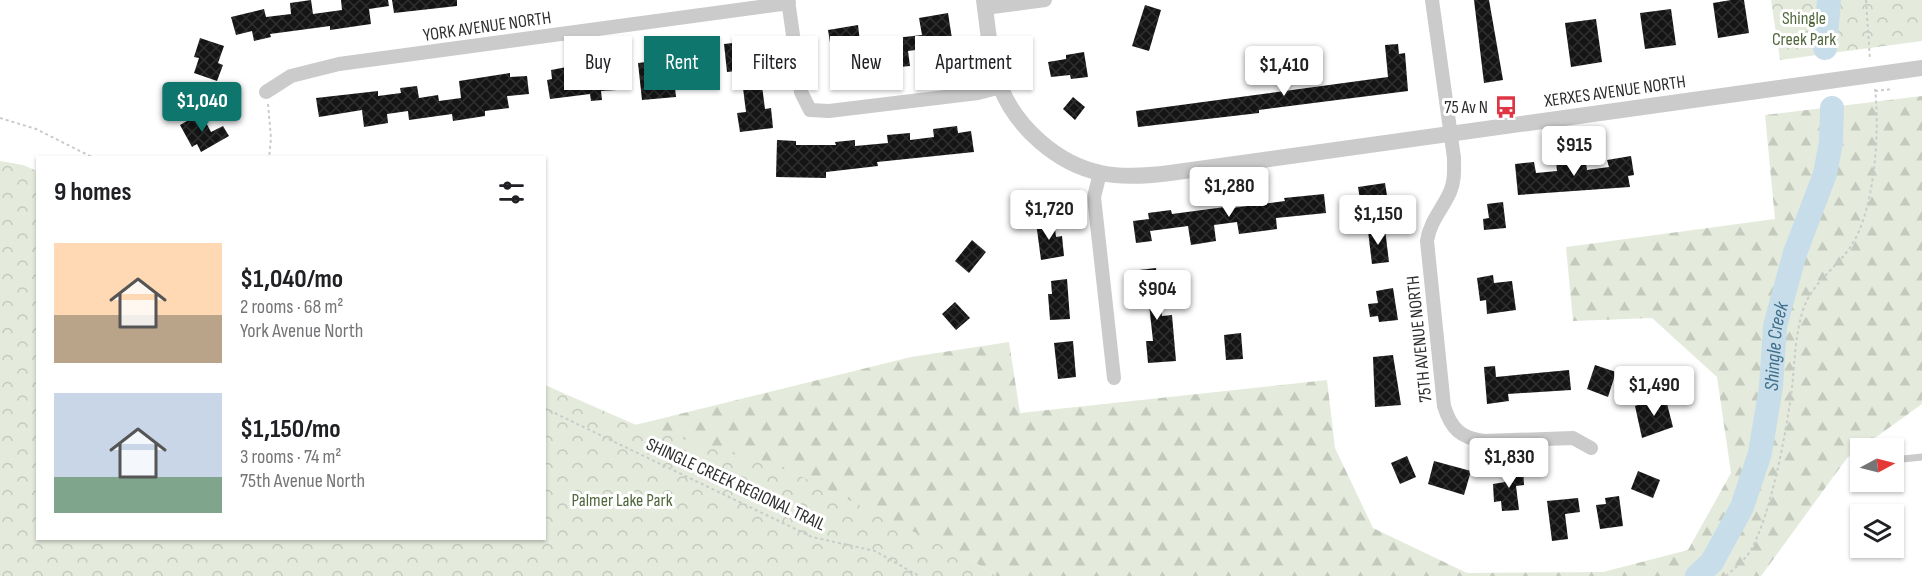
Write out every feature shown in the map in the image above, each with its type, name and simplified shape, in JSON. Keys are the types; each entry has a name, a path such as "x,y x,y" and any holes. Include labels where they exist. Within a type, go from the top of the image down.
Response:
{"street":[{"path":"985,4 1046,0"},
{"name":"75TH AVENUE NORTH","path":"1431,0 1454,178 1444,203 1434,218 1427,241 1444,406 1449,421 1457,432 1470,439 1573,438 1591,448"},
{"path":"788,1 801,92 810,110 829,111 990,90"},
{"name":"YORK AVENUE NORTH","path":"266,92 291,76 339,64 788,1"},
{"name":"XERXES AVENUE NORTH","path":"985,4 989,36"},
{"name":"XERXES AVENUE NORTH","path":"1003,90 1015,113 1037,138 1070,161 1100,173 1132,176 1170,174 1922,68"},
{"path":"1100,173 1094,197 1114,378"}],"lane":[{"path":"1904,459 1922,457"}],"path":[{"path":"1866,0 1870,60"},
{"path":"1726,576 1750,552 1766,513 1790,403 1793,354 1808,297 1818,281 1848,250 1861,226 1876,138 1875,91"},
{"path":"266,92 272,138 269,156"},
{"path":"0,118 36,129 90,156"},
{"name":"SHINGLE CREEK REGIONAL TRAIL","path":"546,409 812,537 875,551 919,576"}],"green space":[{"name":"Shingle Creek Park","path":"1771,0 1922,0 1922,41 1780,60"},
{"path":"1922,96 1922,404 1875,438 1850,438 1850,456 1761,576 996,576 971,560 635,425 911,357 1009,342 1020,413 1327,380 1335,448 1373,528 1467,573 1603,572 1688,550 1731,473 1717,377 1652,318 1573,321 1566,247 1775,219 1765,115"},
{"name":"Palmer Lake Park","path":"0,161 23,165 36,171 36,540 546,540 546,385 636,425 790,471 971,560 996,576 0,576"}],"building":[{"path":"311,0 313,14 342,10 341,0 388,0 389,6 369,9 371,24 330,30 330,26 270,34 271,37 254,41 252,31 236,35 231,17 264,9 266,17 291,14 290,3"},
{"path":"392,0 457,0 457,6 394,13"},
{"path":"1474,0 1489,0 1503,80 1484,83"},
{"path":"1744,0 1749,33 1718,38 1713,3"},
{"path":"1145,5 1161,10 1149,51 1132,46"},
{"path":"1671,9 1676,45 1645,49 1640,13"},
{"path":"948,13 952,36 915,36 915,50 908,51 910,66 903,67 903,37 922,35 919,18"},
{"path":"1596,19 1602,62 1571,67 1565,23"},
{"path":"858,25 859,36 830,36 830,42 828,30"},
{"path":"200,38 224,46 218,63 223,65 217,81 194,73 199,58 194,57"},
{"path":"732,43 732,71 727,72 724,44"},
{"path":"1398,44 1399,54 1405,53 1408,91 1259,110 1259,113 1138,127 1136,111 1388,77 1385,45"},
{"path":"1084,52 1088,77 1071,79 1070,75 1051,77 1048,62 1066,59 1066,55"},
{"path":"644,62 644,90 675,90 676,97 642,100 638,63"},
{"path":"564,68 564,90 617,90 601,91 602,100 591,101 590,94 550,99 547,80 552,79 551,70"},
{"path":"510,73 510,77 527,76 529,94 507,96 509,108 485,111 485,116 453,121 452,114 409,120 408,111 387,114 388,123 364,127 362,110 319,117 316,98 378,91 378,96 401,93 400,88 417,86 419,98 438,95 439,101 461,98 459,81"},
{"path":"743,90 763,90 765,109 771,108 773,128 740,132 737,113 746,112"},
{"path":"1073,97 1085,107 1075,120 1063,109"},
{"path":"201,113 211,132 223,126 229,136 201,152 197,144 192,147 180,125"},
{"path":"957,126 958,133 971,131 974,152 877,162 878,166 826,172 826,178 776,177 777,140 796,141 796,145 836,145 835,142 855,140 855,146 888,143 887,135 910,133 910,140 934,137 933,129"},
{"path":"1585,156 1587,170 1609,167 1607,160 1631,156 1634,175 1628,176 1630,187 1518,195 1515,164 1534,162 1536,173 1557,171 1556,161"},
{"path":"1385,183 1388,202 1375,204 1376,210 1362,212 1358,187"},
{"path":"1324,194 1326,213 1276,218 1277,229 1239,234 1237,222 1214,225 1216,241 1191,245 1188,226 1150,231 1152,241 1136,243 1133,221 1149,219 1148,213 1171,210 1172,214 1225,207 1225,209 1285,201 1284,198"},
{"path":"1503,202 1506,228 1484,230 1483,219 1489,218 1487,204"},
{"path":"1054,220 1056,237 1062,236 1064,256 1041,260 1036,222"},
{"path":"1385,229 1389,262 1372,264 1368,231"},
{"path":"972,240 986,252 969,273 955,261"},
{"path":"1156,268 1162,316 1172,315 1176,361 1148,363 1146,341 1153,341 1149,304 1143,305 1139,270"},
{"path":"1493,275 1494,283 1512,281 1516,310 1487,314 1486,300 1480,301 1477,278"},
{"path":"1067,279 1070,319 1050,320 1048,294 1052,294 1051,281"},
{"path":"1393,288 1398,320 1379,322 1378,316 1370,317 1368,304 1378,303 1376,291"},
{"path":"955,302 970,318 956,330 942,314"},
{"path":"1241,333 1243,359 1226,360 1224,335"},
{"path":"1073,341 1076,377 1058,379 1054,343"},
{"path":"1393,355 1401,405 1375,407 1373,357"},
{"path":"1595,365 1616,372 1608,397 1587,389"},
{"path":"1495,366 1496,377 1569,370 1571,390 1508,394 1509,401 1487,404 1484,367"},
{"path":"1665,396 1673,427 1642,438 1635,406"},
{"path":"1407,456 1416,477 1400,484 1391,463"},
{"path":"1434,461 1471,471 1464,495 1428,484"},
{"path":"1523,468 1524,485 1516,486 1519,510 1502,511 1501,501 1494,502 1493,484 1505,482 1503,470"},
{"path":"1638,471 1660,480 1653,498 1631,489"},
{"path":"1619,496 1623,526 1600,529 1596,505 1606,504 1605,498"},
{"path":"1578,498 1580,512 1565,514 1568,539 1552,541 1547,501"}],"waterway":[{"name":"Shingle Creek","path":"1825,48 1829,0"},
{"name":"Shingle Creek","path":"1697,576 1712,562 1742,507 1760,453 1771,387 1775,326 1795,253 1825,174 1831,142 1832,108"}],"place":[{"name":"75 Av N","path":"1506,107"}]}
